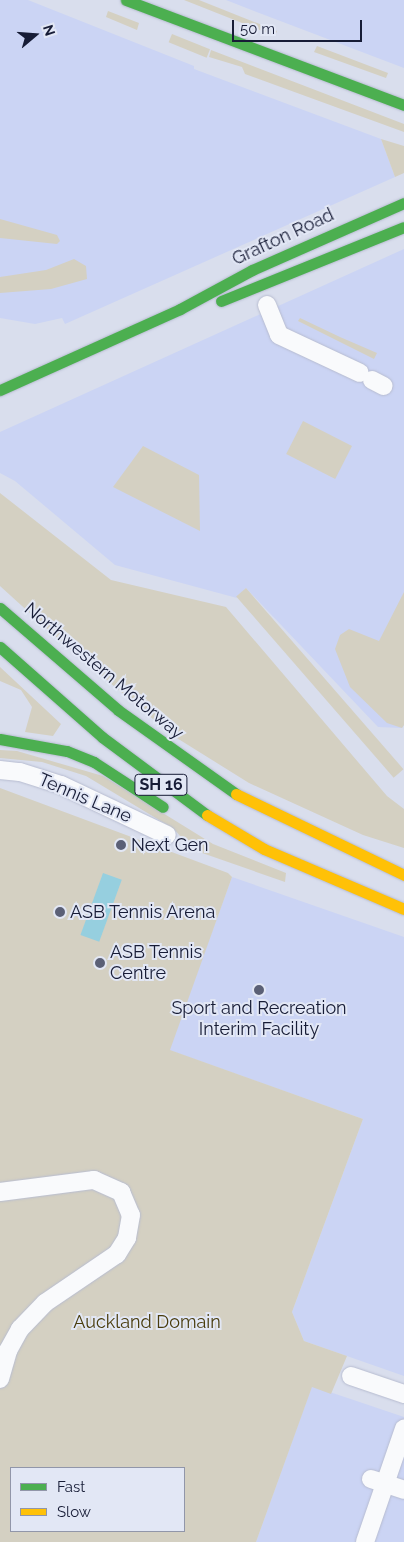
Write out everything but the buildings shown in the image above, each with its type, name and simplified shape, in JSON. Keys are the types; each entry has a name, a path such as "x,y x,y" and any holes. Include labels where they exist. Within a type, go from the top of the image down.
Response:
{"main road":[{"path":"126,0 404,105"},
{"name":"Grafton Road","path":"0,390 180,309 226,282 404,203"},
{"name":"Grafton Road","path":"180,309 219,302 260,287 404,227"},
{"name":"Northwestern Motorway","path":"0,608 118,710 177,754 242,798 289,823"},
{"name":"SH 16","path":"0,647 102,737 190,805 264,849 404,909"},
{"path":"0,739 67,751 94,762 175,815"},
{"path":"289,823 395,856"},
{"name":"SH 16","path":"289,823 404,875"},
{"path":"244,853 347,886"}],"street":[{"path":"267,305 279,335 372,380"},
{"name":"Tennis Lane","path":"0,770 20,772 61,785 167,835"},
{"path":"0,1192 94,1180 121,1192 131,1215 127,1238 117,1254 45,1303 27,1320 8,1352 0,1379"},
{"path":"351,1376 404,1394"},
{"path":"365,1542 378,1481 404,1429"},
{"path":"378,1481 404,1490"}],"shaded area":[{"path":"0,0 28,0 194,66 194,69 381,139 395,177 65,324 62,318 35,324 0,318"},
{"path":"226,0 404,0 404,68 249,9"},
{"path":"404,249 404,725 402,728 378,727 246,588 237,598 115,565 15,481 0,473 0,432"},
{"path":"103,873 122,880 99,942 80,935"},
{"path":"232,877 404,937 404,1376 304,1341 292,1312 363,1119 169,1050"},
{"path":"312,1386 404,1417 404,1542 256,1542"}],"green space":[{"path":"184,0 199,0 277,31 275,36"},
{"path":"108,11 139,23 137,30 106,17"},
{"path":"172,34 210,49 207,58 169,42"},
{"path":"317,46 388,73 386,78 314,52"},
{"path":"211,50 404,124 404,132 245,74 242,67 209,57"},
{"path":"381,139 404,146 404,173 395,177"},
{"path":"0,219 57,235 60,241 57,244 0,238"},
{"path":"74,259 86,266 87,279 51,289 0,293 0,277 46,270"},
{"path":"300,318 377,353 374,359 298,321"},
{"path":"303,421 352,446 335,479 286,454"},
{"path":"143,446 199,475 200,531 113,487"},
{"path":"0,493 111,580 226,607 387,796 404,809 404,848 363,835 249,783 172,735 65,645 0,586"},
{"path":"246,588 403,769 394,778 236,597"},
{"path":"404,592 404,725 402,728 387,723 350,687 335,649 340,635 349,629 379,641"},
{"path":"0,667 61,724 53,736 25,732 32,707 21,690 0,681"},
{"path":"0,750 17,751 103,776 213,844 286,873 285,882 185,847 186,843 174,829 86,776 42,762 0,758"},
{"name":"Auckland Domain","path":"0,788 228,873 232,877 170,1050 363,1119 292,1312 304,1341 347,1356 331,1394 312,1387 256,1542 0,1542"}],"traffic: fast":[{"path":"126,0 404,105"},
{"path":"0,390 180,309 252,270 404,203"},
{"path":"221,301 404,227"},
{"path":"0,608 118,710 236,794"},
{"path":"0,647 102,737 207,815"},
{"path":"0,739 67,751 94,762 163,807"}],"traffic: slow":[{"path":"236,794 404,875"},
{"path":"207,815 264,849 404,909"}],"place":[{"name":"Next Gen","path":"121,845"},
{"name":"ASB Tennis Arena","path":"60,912"},
{"name":"ASB Tennis Centre","path":"100,963"},
{"name":"Sport and Recreation Interim Facility","path":"259,990"}]}
